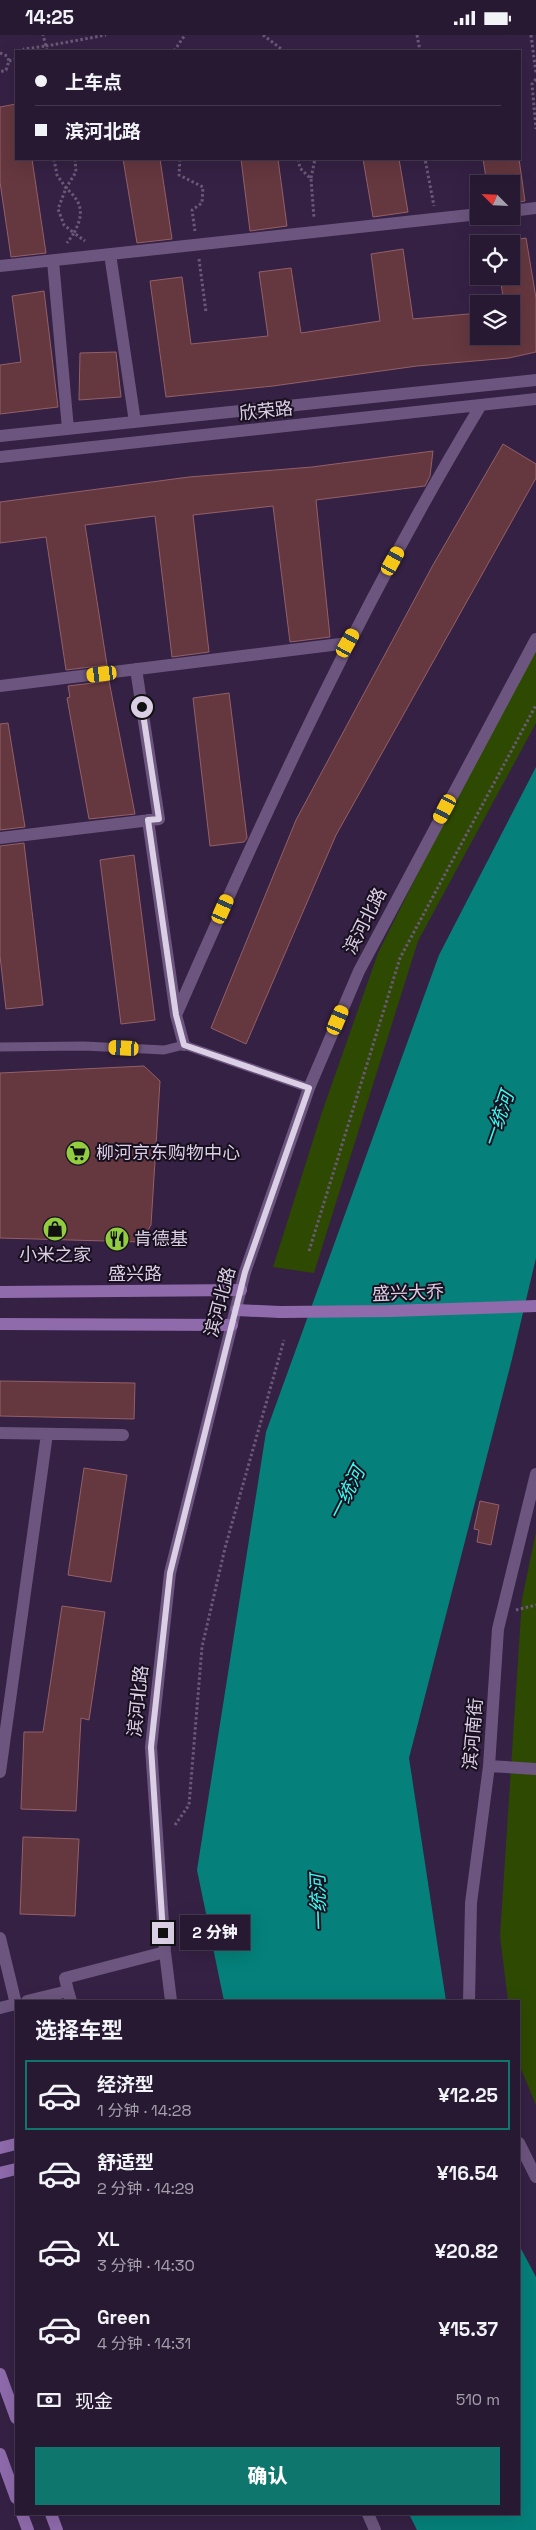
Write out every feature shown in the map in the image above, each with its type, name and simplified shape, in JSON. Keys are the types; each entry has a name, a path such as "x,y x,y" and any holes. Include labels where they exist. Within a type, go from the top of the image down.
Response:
{"street":[{"path":"520,210 536,208"},
{"path":"0,267 470,215"},
{"path":"110,254 135,422"},
{"path":"53,261 68,429"},
{"name":"欣荣路","path":"0,436 536,380"},
{"name":"欣荣路","path":"0,457 536,399"},
{"path":"176,1015 246,855 348,643 481,405"},
{"name":"滨河北路","path":"171,2000 165,1952 151,1747 170,1573 245,1272 309,1088 368,954 536,639"},
{"path":"0,686 348,643"},
{"path":"0,839 159,819 136,669"},
{"path":"148,820 176,1015 184,1045"},
{"name":"盛兴路","path":"0,1292 241,1290"},
{"name":"盛兴大乔","path":"237,1310 280,1312 390,1311 536,1306"},
{"path":"0,1324 232,1325"},
{"path":"0,1433 123,1435"},
{"path":"0,1772 4,1708 47,1434"},
{"name":"滨河南街","path":"470,2000 471,1903 489,1766 498,1629 536,1473"},
{"path":"489,1766 536,1769"},
{"path":"0,1938 15,2000"},
{"path":"35,2000 69,1996 65,1978 165,1952"},
{"path":"0,2008 15,2004"},
{"path":"0,2148 15,2144"},
{"path":"520,2145 536,2177"},
{"path":"0,2173 15,2169"},
{"path":"0,2374 15,2415"},
{"path":"0,2453 15,2495"},
{"path":"22,2515 28,2530"},
{"path":"51,2515 57,2530"},
{"path":"368,2515 375,2530"}],"lane":[{"path":"0,1047 84,1046 164,1050 184,1045 309,1088"}],"path":[{"path":"43,35 47,50"},
{"path":"24,50 106,35"},
{"path":"175,50 185,35"},
{"path":"263,35 283,50"},
{"path":"417,35 420,50"},
{"path":"532,35 536,73"},
{"path":"0,53 7,56 9,61 6,70 0,72"},
{"path":"9,61 15,59"},
{"path":"536,79 532,84 536,129"},
{"path":"54,160 58,175 66,189 77,198 82,218 64,247"},
{"path":"75,160 76,172 66,189 58,209 64,225 86,241 86,247"},
{"path":"298,160 300,168 310,179"},
{"path":"314,218 310,179 315,160"},
{"path":"426,160 434,207"},
{"path":"309,1251 400,958 536,705"},
{"path":"175,1825 189,1805 204,1638 225,1548 284,1340"}],"shaded area":[{"path":"536,647 536,723 418,941 314,1273 273,1267 321,1115 378,953 471,767"},
{"path":"536,1532 536,2105 520,2066 520,2000 508,2000 500,1936 522,1599"}],"water":[{"name":"一统河","path":"536,767 536,1258 512,1359 409,1758 446,2000 224,2000 197,1870 266,1432 439,955"},
{"path":"520,2247 536,2277 536,2530 417,2530 410,2515 520,2515"}],"building":[{"path":"15,104 15,160 32,160 46,253 11,257 0,182 0,107"},
{"path":"123,160 160,160 172,239 137,243"},
{"path":"241,160 278,160 287,226 250,231"},
{"path":"363,160 399,160 408,212 373,217"},
{"path":"483,160 519,160 525,201 520,202 520,175 486,175"},
{"path":"526,238 536,298 536,352 509,358 417,366 273,386 166,397 150,281 182,277 191,344 268,336 259,272 291,268 301,333 380,321 371,254 403,249 413,319 470,314 470,345 520,345 520,295 503,295 501,285 520,285 520,239"},
{"path":"44,291 58,407 0,414 0,365 21,362 12,296"},
{"path":"116,352 121,397 79,400 80,353"},
{"path":"503,444 536,464 536,478 336,835 246,1044 211,1028 296,820 433,565"},
{"path":"433,451 430,476 425,486 316,500 330,637 290,642 273,506 193,515 209,652 172,657 155,516 85,525 107,665 66,670 46,537 0,543 0,502 189,477 312,467"},
{"path":"109,681 135,814 89,819 67,698 70,697 68,686"},
{"path":"229,693 247,838 244,842 210,846 193,698"},
{"path":"8,723 25,827 0,830 0,724"},
{"path":"24,843 43,1005 6,1009 0,956 0,846"},
{"path":"134,855 155,1020 121,1024 100,860"},
{"name":"柳河京东购物中心","path":"144,1066 160,1081 151,1225 141,1242 0,1238 0,1073"},
{"path":"0,1381 135,1383 134,1419 0,1416"},
{"path":"84,1468 127,1475 111,1582 68,1575"},
{"path":"480,1501 499,1505 491,1545 477,1542 479,1530 474,1529"},
{"path":"62,1606 105,1612 89,1720 81,1718 76,1811 21,1809 24,1732 43,1732"},
{"path":"23,1837 79,1839 75,1916 20,1914"}],"place":[{"name":"柳河京东购物中心","path":"78,1153"},
{"name":"小米之家","path":"55,1229"},
{"name":"肯德基","path":"117,1239"}],"route":[{"path":"142,707 159,819 148,820 176,1015 184,1045 309,1088 245,1272 170,1573 151,1747 163,1933"}]}
